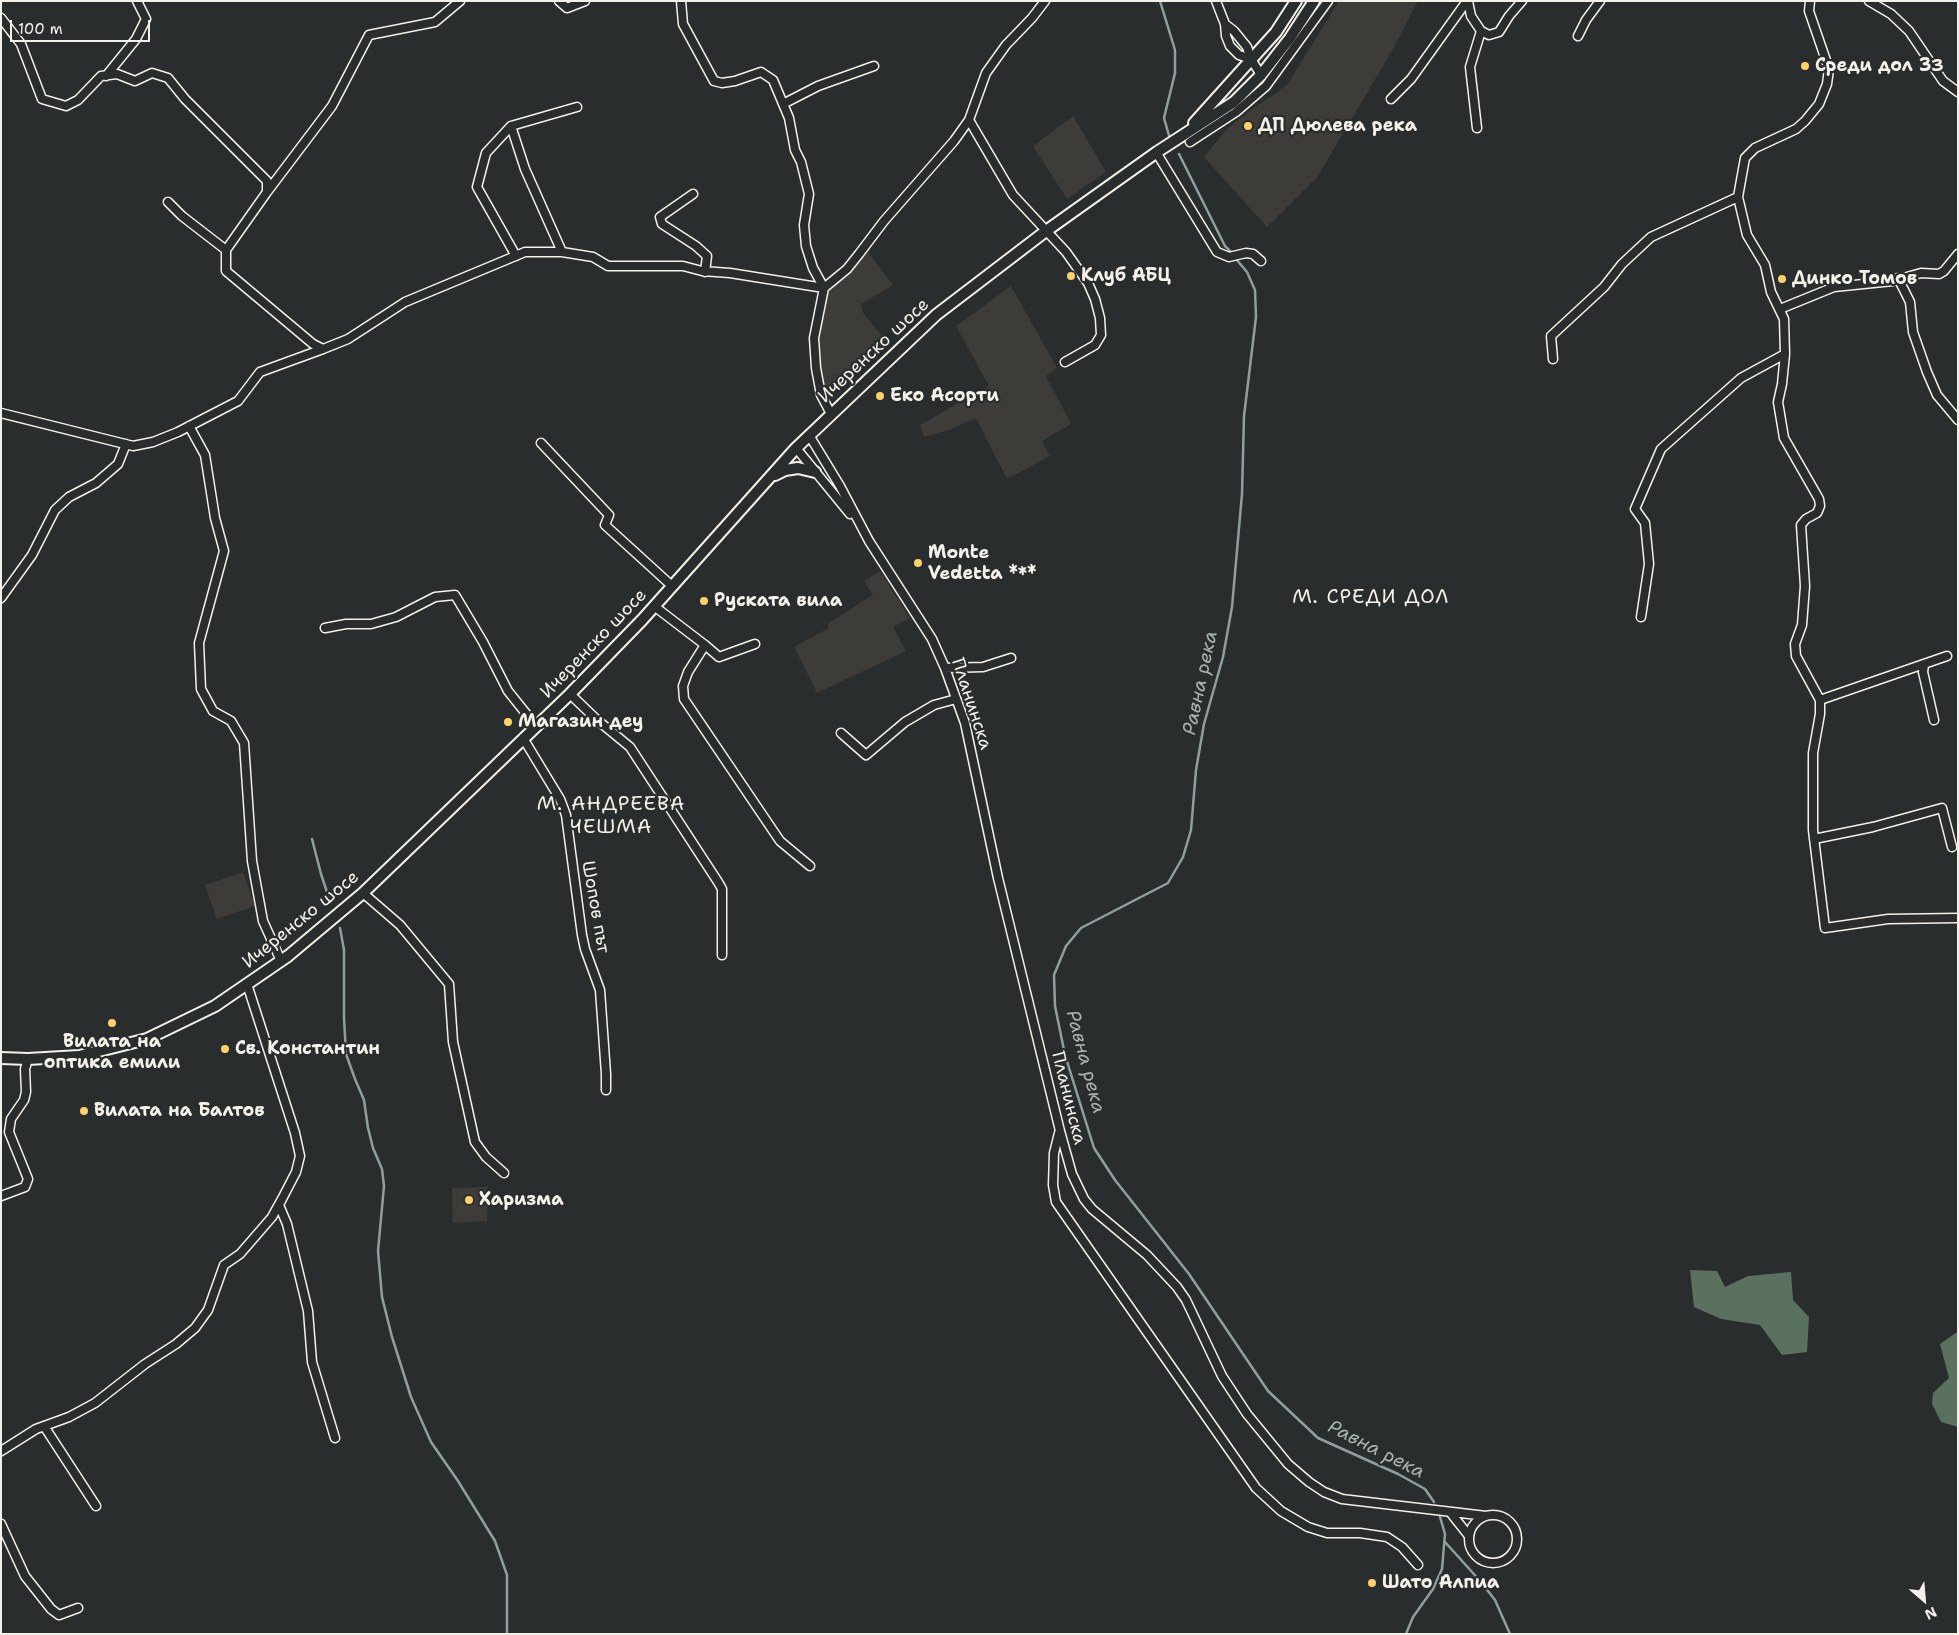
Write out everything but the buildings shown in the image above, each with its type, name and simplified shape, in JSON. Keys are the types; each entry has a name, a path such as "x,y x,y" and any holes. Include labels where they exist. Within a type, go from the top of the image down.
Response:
{"street":[{"path":"106,76 136,39 146,19 137,1"},
{"path":"559,1 567,8 585,1"},
{"path":"681,1 683,24 714,81 722,83 735,82 760,72 773,80 789,118 795,150 801,162 809,194 804,225 806,246 813,268 824,288"},
{"path":"831,414 821,395 816,368 814,338 824,288 860,254 884,221 954,141 969,120 986,73 1006,45 1032,18 1045,1"},
{"path":"1216,1 1226,24 1226,36 1230,46 1238,55 1251,59"},
{"path":"1187,137 1251,59 1276,32 1296,1"},
{"path":"1187,137 1234,102 1262,76 1314,1"},
{"path":"1187,137 1236,112 1266,86 1328,1"},
{"path":"1467,1 1471,16 1481,30 1489,35 1499,32 1509,16 1522,1"},
{"path":"1391,99 1411,79 1467,1"},
{"path":"1578,36 1586,20 1600,1"},
{"path":"1810,1 1810,11 1829,69 1827,84 1819,104 1796,129 1755,148 1745,158 1738,197 1748,234 1765,265 1771,292 1784,319 1785,354 1778,402 1784,438 1819,498 1820,506 1817,513 1806,519 1801,525 1805,586 1802,625 1795,644 1796,656 1820,700 1820,714 1813,753 1814,839 1825,928 1888,919 1958,918"},
{"path":"1869,1 1891,14 1909,31 1943,81 1958,92"},
{"path":"323,349 314,344 226,271 226,250 332,106 370,35 435,22 455,3"},
{"path":"1,18 21,44 42,99 66,106 78,100 101,76 117,74 135,81 152,73 168,78 185,99 267,182 267,192"},
{"path":"1226,24 1247,47 1251,59 1262,76"},
{"path":"1477,128 1470,67 1481,30"},
{"path":"784,104 818,86 874,66"},
{"path":"516,256 477,187 486,153 511,126 576,107"},
{"path":"969,120 1013,194 1066,252 1088,284 1095,299 1100,318 1101,335 1095,346 1065,362"},
{"path":"511,126 525,169 562,252"},
{"name":"Ичеренско шосе","path":"1,1058 79,1056 147,1039 215,1006 281,961 363,893 570,694 654,606 796,448 936,315 1046,231 1156,152 1187,137"},
{"path":"1156,152 1217,252 1229,257 1246,253 1253,254 1261,261"},
{"path":"693,194 660,217 662,224 696,246 707,256 706,272"},
{"path":"1554,358 1551,336 1604,287 1622,264 1651,237 1738,197"},
{"path":"168,202 182,216 226,250"},
{"path":"1,413 133,446 153,442 238,401 260,372 348,339 405,302 525,252 562,252 593,257 608,266 683,266 706,272 730,273 824,288"},
{"path":"1780,310 1834,286 1893,281 1898,278 1921,274 1939,274 1944,271 1958,254"},
{"path":"1898,278 1910,302 1913,332 1927,372 1938,395 1958,420"},
{"path":"1641,617 1649,564 1645,523 1635,509 1662,449 1741,378 1785,354"},
{"path":"189,426 205,455 215,518 224,551 199,643 201,690 212,711 231,721 244,743 252,861 263,921 281,961"},
{"path":"809,435 840,486 859,525"},
{"path":"541,443 609,515 606,525 672,586"},
{"path":"1,598 32,555 56,510 69,498 96,483 118,464 126,444"},
{"path":"796,448 859,525"},
{"path":"770,477 785,470 798,468 815,472"},
{"name":"Планинска","path":"859,525 932,640 945,668 965,723 998,878 1060,1131 1072,1174 1084,1200 1092,1209 1147,1255 1178,1288 1186,1300 1222,1376 1247,1414 1288,1464 1309,1482 1324,1492 1342,1498 1486,1516"},
{"path":"325,628 346,624 372,624 396,617 435,597 455,595 484,642 508,691 536,726"},
{"path":"654,606 720,657 755,644"},
{"path":"705,646 688,672 683,686 684,699 780,841 810,866"},
{"path":"1820,700 1947,656"},
{"path":"945,668 983,666 1011,658"},
{"path":"1924,665 1923,672 1934,720"},
{"path":"570,694 596,719 630,747 718,882 722,889 722,955"},
{"path":"841,733 866,755 905,722 934,704 956,699"},
{"name":"Шопов път","path":"523,738 560,799 566,815 582,935 585,949 600,990 606,1090"},
{"path":"1814,839 1873,827 1942,808 1952,847"},
{"path":"363,893 400,925 449,984 453,1042 475,1142 486,1157 504,1173"},
{"path":"1,1451 36,1429 69,1417 95,1403 195,1328 208,1310 224,1265 240,1254 280,1205 296,1172 300,1156 295,1133 247,984"},
{"path":"1,1196 25,1187 28,1179 10,1132 11,1119 24,1100 26,1092 25,1069 28,1058"},
{"path":"1060,1131 1054,1153 1053,1186 1056,1202 1256,1488 1282,1510 1308,1527 1328,1533 1387,1537 1402,1547 1418,1565"},
{"path":"280,1205 287,1224 308,1311 312,1362 335,1438"},
{"path":"44,1426 96,1506"},
{"path":"1450,1512 1469,1536 1472,1549 1481,1560 1494,1562 1502,1560 1509,1556 1516,1543 1514,1529 1504,1518 1494,1515 1486,1516 1474,1523 1469,1536"},
{"path":"1,1524 25,1576 50,1609 59,1615 78,1608"}],"shaded area":[{"path":"1339,1 1418,1 1393,49 1318,176 1267,227 1204,157 1227,129 1287,85"},
{"path":"1073,116 1106,172 1067,199 1033,146"},
{"path":"868,252 893,285 861,304 863,313 887,342 872,352 827,398 818,358 820,326 828,292"},
{"path":"1011,286 1057,368 1046,376 1071,424 1042,441 1050,456 1007,479 976,418 949,430 924,437 920,425 989,386 956,326"},
{"path":"880,571 910,618 893,627 906,651 817,693 794,647 829,628 827,624 873,595 864,581"},
{"path":"243,872 255,906 217,919 205,885"},
{"path":"488,1187 487,1221 453,1223 452,1188"}],"green space":[{"path":"1690,1270 1717,1271 1725,1287 1748,1276 1791,1272 1793,1300 1809,1317 1807,1352 1782,1355 1760,1325 1721,1319 1694,1307"},
{"path":"1957,1332 1958,1427 1941,1422 1932,1404 1933,1393 1949,1378 1940,1344"}],"waterway":[{"name":"Равна река","path":"1160,1 1175,50 1175,73 1164,118 1170,139"},
{"name":"Равна река","path":"1179,154 1225,246 1232,253"},
{"name":"Равна река","path":"1236,259 1247,272 1255,290 1256,317 1244,416 1242,494 1232,607 1223,657 1204,724 1196,770 1191,830 1183,857 1168,883 1081,928 1066,946 1054,975 1055,1006 1065,1055 1094,1148 1115,1180 1189,1274 1268,1391 1318,1438 1398,1474 1425,1489 1434,1502"},
{"path":"312,839 330,901"},
{"path":"340,928 344,950 346,1054 364,1100 368,1128 373,1148 382,1169 384,1186 378,1251 382,1297 392,1337 411,1397 431,1442 458,1481 495,1541 507,1575 507,1634"},
{"name":"Равна река","path":"1406,1634 1413,1617 1433,1589 1442,1569 1445,1534 1440,1517"},
{"path":"1445,1542 1495,1600 1510,1634"}],"place":[{"name":"Среди дол 33","path":"1805,66"},
{"name":"ДП Дюлева река","path":"1248,126"},
{"name":"Клуб АБЦ","path":"1071,276"},
{"name":"Динко Томов","path":"1782,279"},
{"name":"Еко Асорти","path":"880,396"},
{"name":"Monte Vedetta ***","path":"918,563"},
{"name":"Руската вила","path":"704,601"},
{"name":"Магазин деу","path":"508,722"},
{"name":"Вилата на оптика емили","path":"112,1023"},
{"name":"Св. Константин","path":"225,1049"},
{"name":"Вилата на Балтов","path":"84,1111"},
{"name":"Харизма","path":"469,1200"},
{"name":"Шато Алпиа","path":"1372,1583"}],"district":[{"name":"М. СРЕДИ ДОЛ","path":"1371,598"},
{"name":"М. АНДРЕЕВА ЧЕШМА","path":"611,816"}]}
